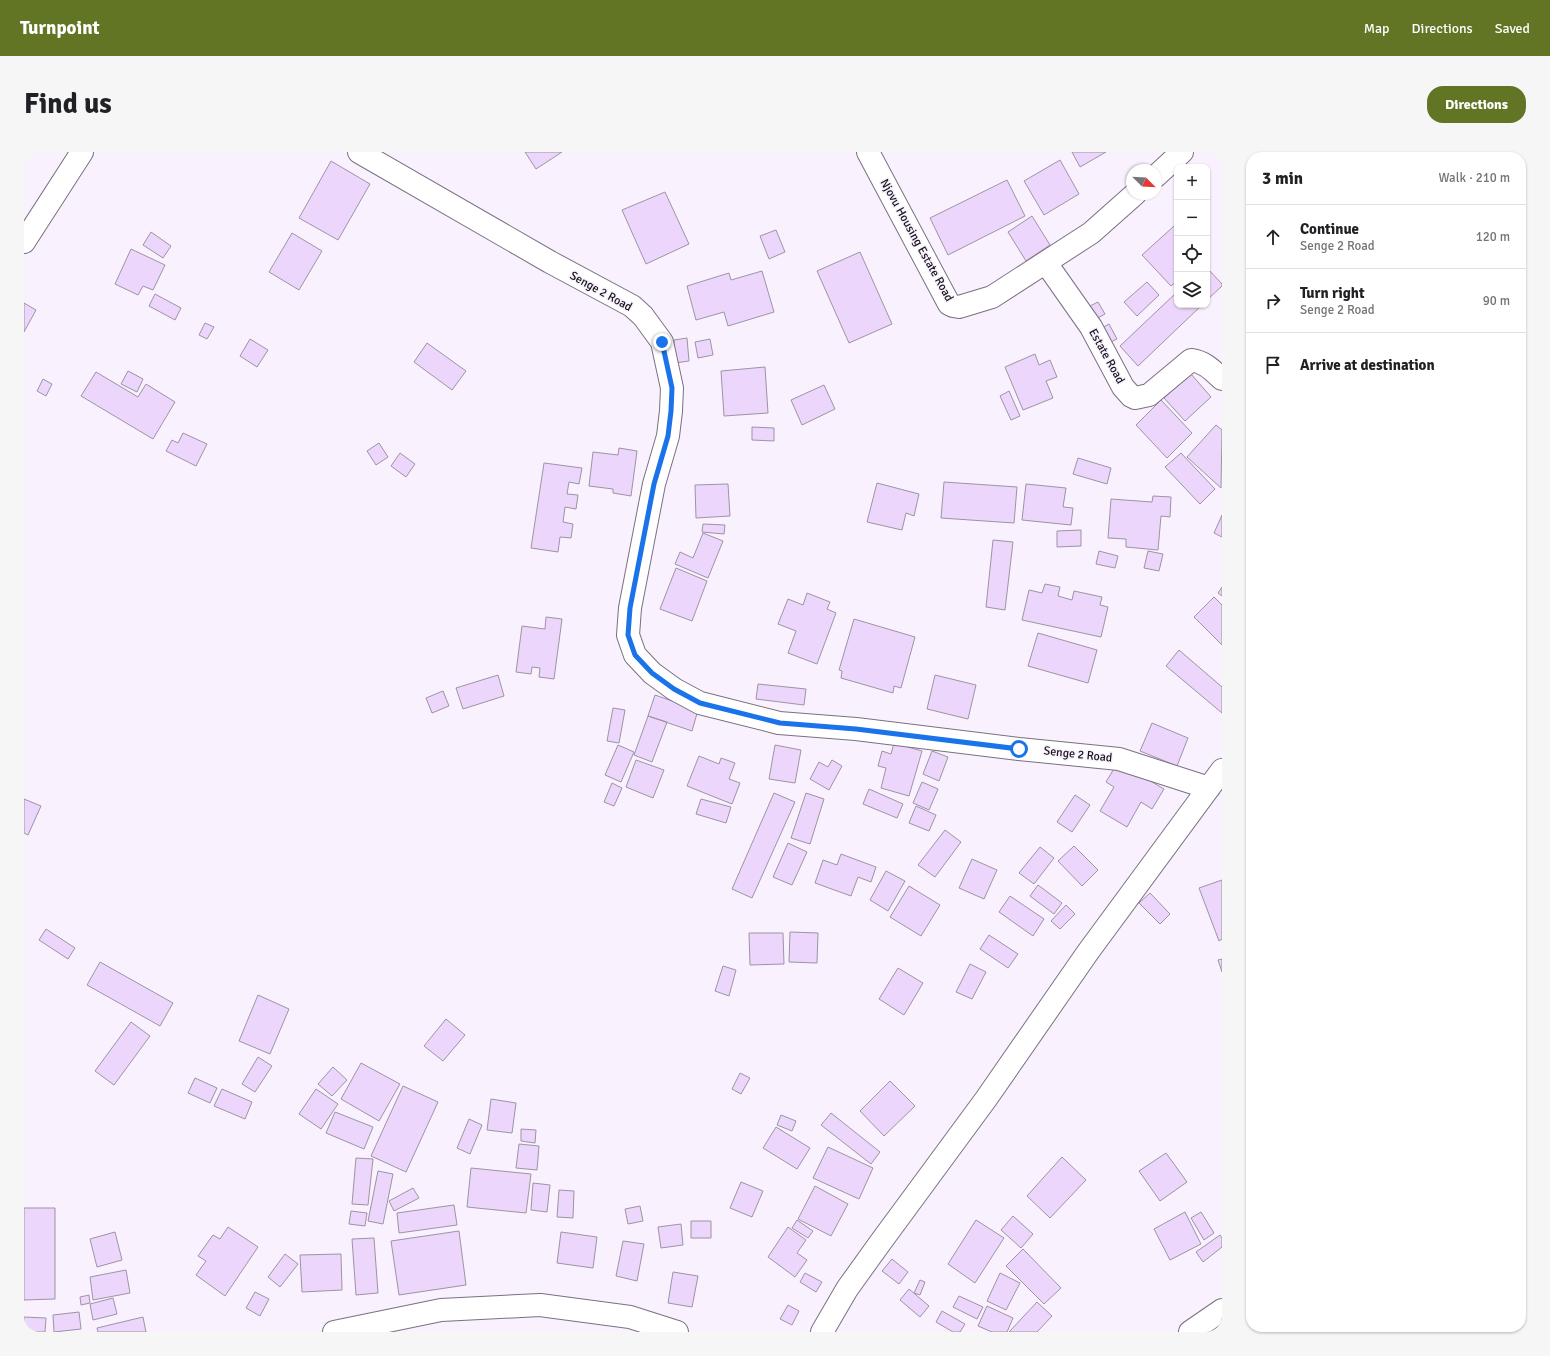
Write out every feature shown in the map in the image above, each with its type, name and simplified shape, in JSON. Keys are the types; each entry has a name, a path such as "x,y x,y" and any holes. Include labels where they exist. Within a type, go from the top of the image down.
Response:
{"street":[{"path":"24,242 82,152"},
{"name":"Senge 2 Road","path":"359,152 550,262 632,306 643,316 662,342 672,388 671,411 668,436 654,484 630,608 628,635 635,655 658,677 674,689 700,703 780,723 856,729 1019,749 1119,759 1209,788"},
{"name":"Njovu Housing Estate Road","path":"868,152 949,304 953,306 959,307 992,297 1091,233 1128,200"},
{"path":"1162,170 1182,152"},
{"name":"Estate Road","path":"1046,263 1091,327 1123,387 1131,396 1135,398 1149,395 1191,360 1200,361 1209,366 1222,379"},
{"path":"822,1332 847,1289 986,1099 1088,952 1222,770"},
{"path":"334,1332 441,1310 540,1305 630,1317 677,1332"},
{"path":"1190,1332 1222,1310"}],"building":[{"path":"525,152 562,152 536,169"},
{"path":"1072,152 1106,152 1080,167"},
{"path":"1060,160 1079,194 1044,215 1024,181"},
{"path":"331,161 370,184 338,240 299,218"},
{"path":"1007,180 1025,216 948,255 930,218"},
{"path":"665,192 689,244 646,264 622,210"},
{"path":"1032,216 1050,245 1026,261 1008,232"},
{"path":"1174,226 1174,284 1171,286 1142,255"},
{"path":"776,230 785,252 769,259 760,236"},
{"path":"151,232 171,246 163,258 143,245"},
{"path":"292,233 322,251 299,290 269,272"},
{"path":"131,249 165,265 153,290 143,286 138,295 115,284"},
{"path":"860,252 892,324 849,343 817,271"},
{"path":"762,271 774,312 728,326 724,312 696,320 687,286 729,273 731,280"},
{"path":"1210,271 1222,284 1222,286 1210,297"},
{"path":"1147,282 1159,295 1137,316 1124,302"},
{"path":"155,294 181,308 175,320 149,306"},
{"path":"1174,295 1174,308 1199,308 1138,366 1120,346"},
{"path":"1098,302 1105,314 1094,320 1088,307"},
{"path":"24,303 36,310 24,332"},
{"path":"205,323 214,327 207,339 199,335"},
{"path":"1109,324 1117,339 1107,344 1100,329"},
{"path":"687,338 689,361 675,363 674,340"},
{"path":"250,339 268,350 257,367 240,356"},
{"path":"710,339 713,355 698,358 695,342"},
{"path":"427,343 466,371 452,390 414,362"},
{"path":"1035,354 1039,365 1050,360 1057,377 1046,381 1053,398 1023,410 1005,367"},
{"path":"765,367 768,413 724,416 721,371"},
{"path":"128,371 143,379 137,392 121,384"},
{"path":"96,372 138,397 146,384 175,402 153,439 81,396"},
{"path":"1191,374 1211,397 1185,421 1164,398"},
{"path":"43,379 52,384 46,396 37,391"},
{"path":"824,385 835,409 802,425 791,400"},
{"path":"1009,391 1020,416 1011,420 1000,396"},
{"path":"1161,400 1192,433 1167,458 1136,425"},
{"path":"1216,425 1222,430 1221,488 1187,457"},
{"path":"752,427 774,428 774,441 752,440"},
{"path":"183,433 207,444 196,466 166,451 172,440 178,443"},
{"path":"379,443 388,457 376,465 367,451"},
{"path":"619,448 637,451 631,496 613,493 613,489 589,486 593,452 618,455"},
{"path":"400,453 415,464 406,477 391,466"},
{"path":"1181,453 1215,489 1200,504 1165,467"},
{"path":"1078,458 1111,468 1107,484 1073,474"},
{"path":"544,463 582,468 579,484 569,482 567,494 578,495 576,509 565,507 563,522 573,524 571,538 560,537 558,552 531,548"},
{"path":"944,482 1017,487 1014,523 941,518"},
{"path":"877,483 919,494 914,516 906,513 902,530 867,522"},
{"path":"728,484 730,516 696,518 695,485"},
{"path":"1026,484 1066,488 1063,507 1073,508 1071,525 1022,520"},
{"path":"1153,496 1171,497 1170,517 1161,516 1158,550 1126,547 1126,539 1108,538 1111,499 1152,502"},
{"path":"1222,515 1222,537 1214,533"},
{"path":"703,524 725,525 724,534 702,532"},
{"path":"1081,530 1081,546 1057,547 1057,531"},
{"path":"703,533 723,541 708,578 675,564 680,552 693,558"},
{"path":"993,540 1013,542 1005,610 986,607"},
{"path":"1099,551 1118,556 1115,568 1096,564"},
{"path":"1148,551 1163,554 1159,571 1144,568"},
{"path":"676,568 707,581 692,621 660,609"},
{"path":"1045,584 1060,587 1058,596 1072,600 1074,591 1102,597 1100,605 1108,607 1101,637 1022,620 1029,590 1042,593"},
{"path":"1222,587 1222,596 1218,593"},
{"path":"807,593 830,602 827,609 836,613 817,664 788,653 796,631 778,624 788,599 803,605"},
{"path":"1214,597 1222,605 1222,645 1194,617"},
{"path":"546,617 562,619 554,679 539,677 540,668 532,667 531,674 516,672 522,626 545,629"},
{"path":"854,619 915,637 901,688 894,686 893,693 841,678 842,671 839,670"},
{"path":"1038,633 1097,650 1088,683 1028,666"},
{"path":"1179,650 1222,687 1222,713 1166,666"},
{"path":"498,675 504,696 463,709 456,688"},
{"path":"935,675 976,685 968,719 927,709"},
{"path":"758,684 806,689 804,705 756,699"},
{"path":"443,691 449,706 432,713 426,698"},
{"path":"655,695 698,710 692,731 648,716"},
{"path":"613,708 625,710 619,743 607,741"},
{"path":"648,716 667,722 652,762 634,755"},
{"path":"1152,723 1188,738 1177,766 1140,751"},
{"path":"894,743 922,751 909,796 881,788 886,768 878,766 882,751 891,754"},
{"path":"618,745 634,752 621,782 605,775"},
{"path":"775,745 801,750 795,783 769,779"},
{"path":"932,751 948,757 939,781 923,774"},
{"path":"699,756 719,764 721,758 735,763 729,779 740,783 732,804 687,786"},
{"path":"636,760 664,770 653,798 626,787"},
{"path":"832,760 842,766 829,790 810,779 819,762 828,767"},
{"path":"1118,762 1164,789 1152,809 1141,802 1127,827 1100,811 1114,787 1106,782"},
{"path":"922,782 938,789 929,810 913,803"},
{"path":"612,783 622,788 614,806 604,802"},
{"path":"869,789 903,804 897,818 863,804"},
{"path":"774,793 795,802 752,898 732,889"},
{"path":"806,793 824,799 810,844 791,838"},
{"path":"1075,795 1090,805 1072,832 1057,822"},
{"path":"24,799 41,806 28,835 24,833"},
{"path":"701,799 731,807 726,823 696,814"},
{"path":"916,806 936,815 929,831 909,823"},
{"path":"945,830 961,842 935,877 918,865"},
{"path":"788,843 807,852 792,885 773,877"},
{"path":"1074,846 1098,870 1082,886 1058,861"},
{"path":"1040,847 1054,858 1034,884 1019,873"},
{"path":"841,854 876,867 871,882 858,877 851,896 815,883 823,860 837,865"},
{"path":"972,859 997,870 984,899 959,888"},
{"path":"886,871 905,881 888,911 870,900"},
{"path":"1222,880 1222,939 1219,941 1199,888"},
{"path":"1038,885 1062,903 1054,914 1030,896"},
{"path":"909,886 940,905 921,936 890,917"},
{"path":"1150,893 1170,914 1160,924 1139,903"},
{"path":"1010,896 1044,919 1033,936 999,912"},
{"path":"1066,905 1075,914 1060,929 1051,921"},
{"path":"46,929 75,948 68,959 39,940"},
{"path":"790,932 818,933 817,963 789,962"},
{"path":"749,933 783,933 784,964 750,965"},
{"path":"989,935 1018,954 1008,968 980,949"},
{"path":"1222,959 1222,972 1218,960"},
{"path":"100,962 173,1003 160,1026 87,985"},
{"path":"970,964 986,972 972,999 956,992"},
{"path":"723,966 736,970 729,996 715,991"},
{"path":"898,968 923,983 904,1015 879,999"},
{"path":"258,995 289,1009 270,1054 239,1041"},
{"path":"446,1019 465,1035 443,1061 424,1046"},
{"path":"131,1022 150,1036 114,1085 95,1071"},
{"path":"258,1057 272,1066 255,1092 242,1084"},
{"path":"361,1063 400,1084 379,1121 341,1099"},
{"path":"333,1067 347,1080 332,1096 318,1084"},
{"path":"740,1073 750,1078 741,1094 732,1089"},
{"path":"195,1078 217,1088 210,1103 188,1093"},
{"path":"890,1081 915,1106 884,1136 860,1111"},
{"path":"403,1086 438,1102 406,1172 371,1156"},
{"path":"222,1089 252,1102 245,1119 214,1106"},
{"path":"316,1089 338,1104 321,1129 299,1114"},
{"path":"491,1099 516,1103 512,1133 487,1130"},
{"path":"335,1112 373,1127 364,1149 326,1133"},
{"path":"831,1113 880,1152 871,1164 821,1125"},
{"path":"781,1115 796,1121 792,1131 777,1125"},
{"path":"469,1119 482,1125 470,1154 457,1148"},
{"path":"776,1127 810,1148 797,1169 763,1148"},
{"path":"521,1129 536,1130 535,1143 521,1141"},
{"path":"519,1144 539,1146 537,1170 516,1168"},
{"path":"828,1147 873,1168 859,1199 813,1178"},
{"path":"1166,1153 1187,1182 1160,1201 1139,1171"},
{"path":"1062,1157 1086,1180 1050,1218 1027,1196"},
{"path":"356,1158 373,1159 368,1205 352,1204"},
{"path":"471,1168 531,1174 526,1213 467,1207"},
{"path":"378,1171 393,1174 383,1224 368,1221"},
{"path":"741,1182 763,1191 752,1217 730,1208"},
{"path":"533,1183 550,1185 547,1212 531,1210"},
{"path":"815,1186 848,1204 831,1236 798,1219"},
{"path":"413,1188 419,1198 394,1211 389,1201"},
{"path":"559,1190 574,1191 573,1218 557,1217"},
{"path":"454,1205 457,1225 399,1233 397,1213"},
{"path":"640,1206 643,1221 628,1224 625,1209"},
{"path":"24,1208 55,1208 55,1299 24,1300"},
{"path":"351,1211 367,1213 365,1226 349,1224"},
{"path":"1185,1212 1201,1244 1170,1260 1154,1229"},
{"path":"1201,1212 1214,1233 1204,1240 1191,1218"},
{"path":"1013,1216 1033,1234 1021,1248 1001,1230"},
{"path":"797,1220 813,1231 808,1238 792,1228"},
{"path":"976,1220 1004,1238 975,1283 948,1264"},
{"path":"691,1221 711,1221 711,1238 691,1238"},
{"path":"681,1224 683,1245 661,1248 658,1227"},
{"path":"228,1227 258,1247 225,1296 196,1275 206,1261 198,1256 213,1235 220,1239"},
{"path":"788,1227 806,1240 797,1253 807,1260 795,1277 768,1257"},
{"path":"459,1231 466,1285 399,1295 391,1241"},
{"path":"115,1232 122,1260 97,1267 90,1239"},
{"path":"561,1232 597,1237 593,1268 557,1263"},
{"path":"1220,1235 1222,1238 1222,1247 1203,1262 1196,1252"},
{"path":"374,1238 378,1293 356,1295 352,1239"},
{"path":"623,1241 644,1244 637,1281 616,1276"},
{"path":"1023,1249 1061,1288 1044,1304 1006,1266"},
{"path":"285,1254 298,1264 280,1287 268,1277"},
{"path":"341,1254 342,1290 302,1292 300,1255"},
{"path":"892,1259 908,1272 899,1284 882,1271"},
{"path":"126,1270 130,1293 93,1300 90,1277"},
{"path":"673,1272 698,1276 692,1307 668,1303"},
{"path":"805,1273 822,1282 816,1292 800,1282"},
{"path":"1000,1273 1020,1283 1006,1310 987,1301"},
{"path":"920,1280 925,1282 920,1295 914,1293"},
{"path":"909,1289 929,1306 920,1317 900,1300"},
{"path":"255,1292 269,1299 260,1316 246,1308"},
{"path":"89,1295 90,1303 81,1305 80,1297"},
{"path":"959,1296 983,1307 977,1319 953,1307"},
{"path":"113,1298 117,1314 93,1320 90,1304"},
{"path":"1037,1302 1052,1316 1037,1332 1009,1332"},
{"path":"788,1305 799,1311 792,1325 780,1319"},
{"path":"987,1306 1013,1318 1007,1332 992,1332 978,1326"},
{"path":"942,1311 965,1324 960,1332 953,1332 936,1322"},
{"path":"79,1312 81,1329 54,1332 53,1315"},
{"path":"24,1317 46,1318 45,1332 24,1332"},
{"path":"143,1317 146,1332 98,1332 97,1328"}],"route":[{"path":"662,342 672,388 671,411 668,436 660,459 654,484 630,608 628,635 635,655 652,673 674,689 700,703 780,723 856,729 1019,749"}]}
